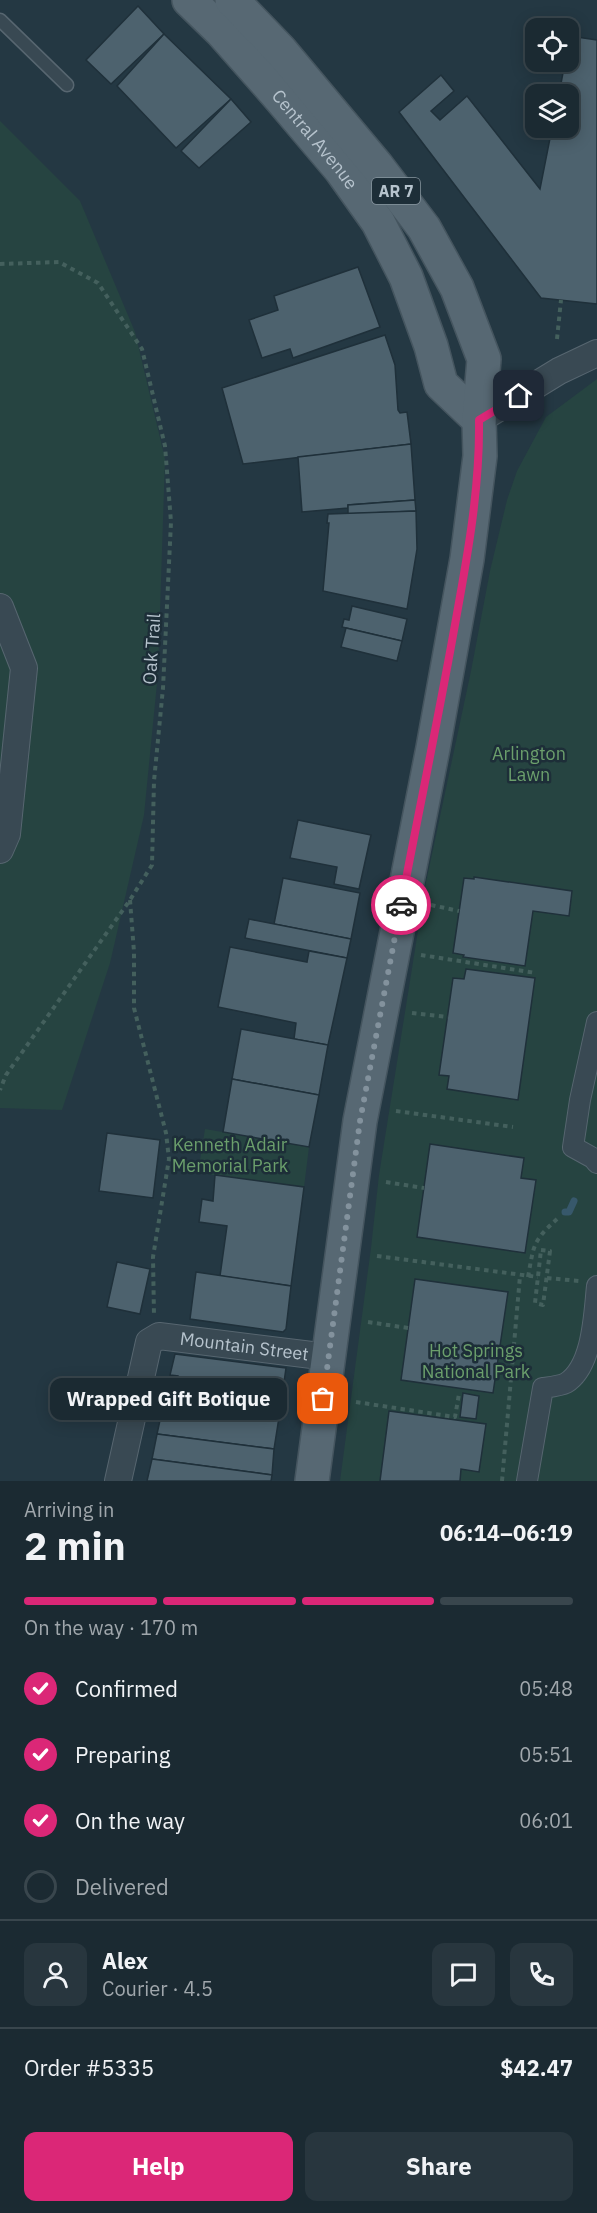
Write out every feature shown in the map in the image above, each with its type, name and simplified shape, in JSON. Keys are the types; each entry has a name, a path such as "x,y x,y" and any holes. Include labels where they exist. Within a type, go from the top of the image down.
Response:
{"main road":[{"name":"Central Avenue","path":"189,0 222,32 342,170 378,222 405,278 431,346 441,384 479,420"},
{"name":"Central Avenue","path":"232,0 281,51 377,166 424,228 457,288 484,359 479,420 480,456 467,559 433,748 360,1121 312,1481"}],"street":[{"path":"479,420 559,371 597,353"},
{"path":"0,608 24,668 7,834 0,850"},
{"path":"597,1022 580,1100 573,1146 597,1163"},
{"path":"527,1481 543,1388 565,1383 581,1368 589,1346 597,1286"},
{"path":"118,1481 149,1342 167,1336"},
{"name":"Mountain Street","path":"167,1336 328,1357"}],"lane":[{"path":"0,20 67,85"}],"path":[{"name":"Oak Trail","path":"0,264 59,262 98,282 142,349 165,446 171,522 168,596 154,781 152,865 130,900 6,1075 0,1090"},
{"path":"557,339 561,300"},
{"path":"130,900 134,952 134,1008 166,1133 169,1159 153,1257 154,1321 167,1336"},
{"path":"431,905 459,911"},
{"path":"421,955 536,973"},
{"path":"412,1013 448,1017"},
{"path":"396,1111 513,1127"},
{"path":"386,1182 424,1188"},
{"path":"528,1277 534,1243 557,1219"},
{"path":"541,1250 550,1251 547,1278 543,1305 535,1303 541,1250"},
{"path":"377,1256 538,1277"},
{"path":"502,1481 519,1276"},
{"path":"547,1278 570,1281"},
{"path":"368,1322 408,1328"},
{"path":"356,1402 456,1417 459,1394"}],"green space":[{"path":"0,121 80,201 135,332 165,459 158,673 144,815 110,963 62,1110 0,1108"},
{"name":"Hot Springs National Park","path":"597,379 597,1481 340,1481 379,1175 425,887 490,571 507,500 517,471 546,417"},
{"name":"Kenneth Adair Memorial Park","path":"205,1129 309,1147 304,1187 198,1173"}],"building":[{"path":"138,6 164,34 111,84 86,60"},
{"path":"164,34 231,99 176,148 117,86"},
{"path":"579,37 597,40 597,304 541,298 399,112 441,75 454,91 431,111 440,120 467,96 540,189 550,138 579,138 579,84 561,84 563,72 579,72"},
{"path":"231,99 251,122 199,168 181,151"},
{"path":"358,267 380,327 293,358 290,349 262,358 249,320 278,310 274,296"},
{"path":"385,335 395,365 398,410 400,413 407,412 411,444 243,464 222,388"},
{"path":"411,444 415,500 348,505 348,508 302,512 298,457"},
{"path":"415,500 416,511 348,514 348,505"},
{"path":"416,511 417,549 407,609 323,591 328,514"},
{"path":"352,606 407,619 402,641 342,627 344,619 349,620"},
{"path":"346,628 402,641 397,661 341,647"},
{"path":"298,820 371,835 359,889 334,884 337,867 290,858"},
{"path":"474,877 572,891 569,916 533,911 525,966 463,957 464,955 453,953 464,878 474,879"},
{"path":"283,878 360,893 351,939 274,924"},
{"path":"249,919 351,939 347,958 245,938"},
{"path":"230,947 307,962 309,951 347,958 328,1045 294,1039 296,1023 218,1007"},
{"path":"466,969 535,978 518,1100 447,1089 449,1076 439,1075 453,978 464,979"},
{"path":"241,1029 328,1045 319,1095 232,1079"},
{"path":"232,1079 319,1095 309,1147 223,1132"},
{"path":"107,1133 160,1140 153,1198 99,1191"},
{"path":"430,1144 524,1158 521,1178 536,1180 525,1253 417,1237"},
{"path":"215,1175 304,1187 291,1286 220,1276 227,1226 199,1222 202,1199 213,1201"},
{"path":"117,1262 150,1269 140,1314 107,1307"},
{"path":"196,1272 291,1286 286,1329 283,1332 190,1319"},
{"path":"415,1279 508,1292 493,1393 401,1380"},
{"path":"175,1354 286,1368 280,1411 175,1399 178,1376 170,1375"},
{"path":"463,1393 479,1396 476,1419 460,1417"},
{"path":"165,1397 280,1411 274,1449 157,1434"},
{"path":"389,1411 486,1424 479,1472 461,1469 460,1481 380,1481"},
{"path":"157,1434 274,1449 272,1475 152,1459"},
{"path":"152,1459 272,1475 271,1481 147,1481"}],"waterway":[{"path":"565,1212 569,1212 574,1201"}],"way so far":[{"path":"323,1399 360,1121 401,905"}],"place":[{"name":"Wrapped Gift Botique","path":"323,1399"}],"route":[{"path":"401,905 433,748 467,559 480,456 479,420 519,396"}],"park label":[{"name":"Arlington Lawn","path":"529,764"}]}
